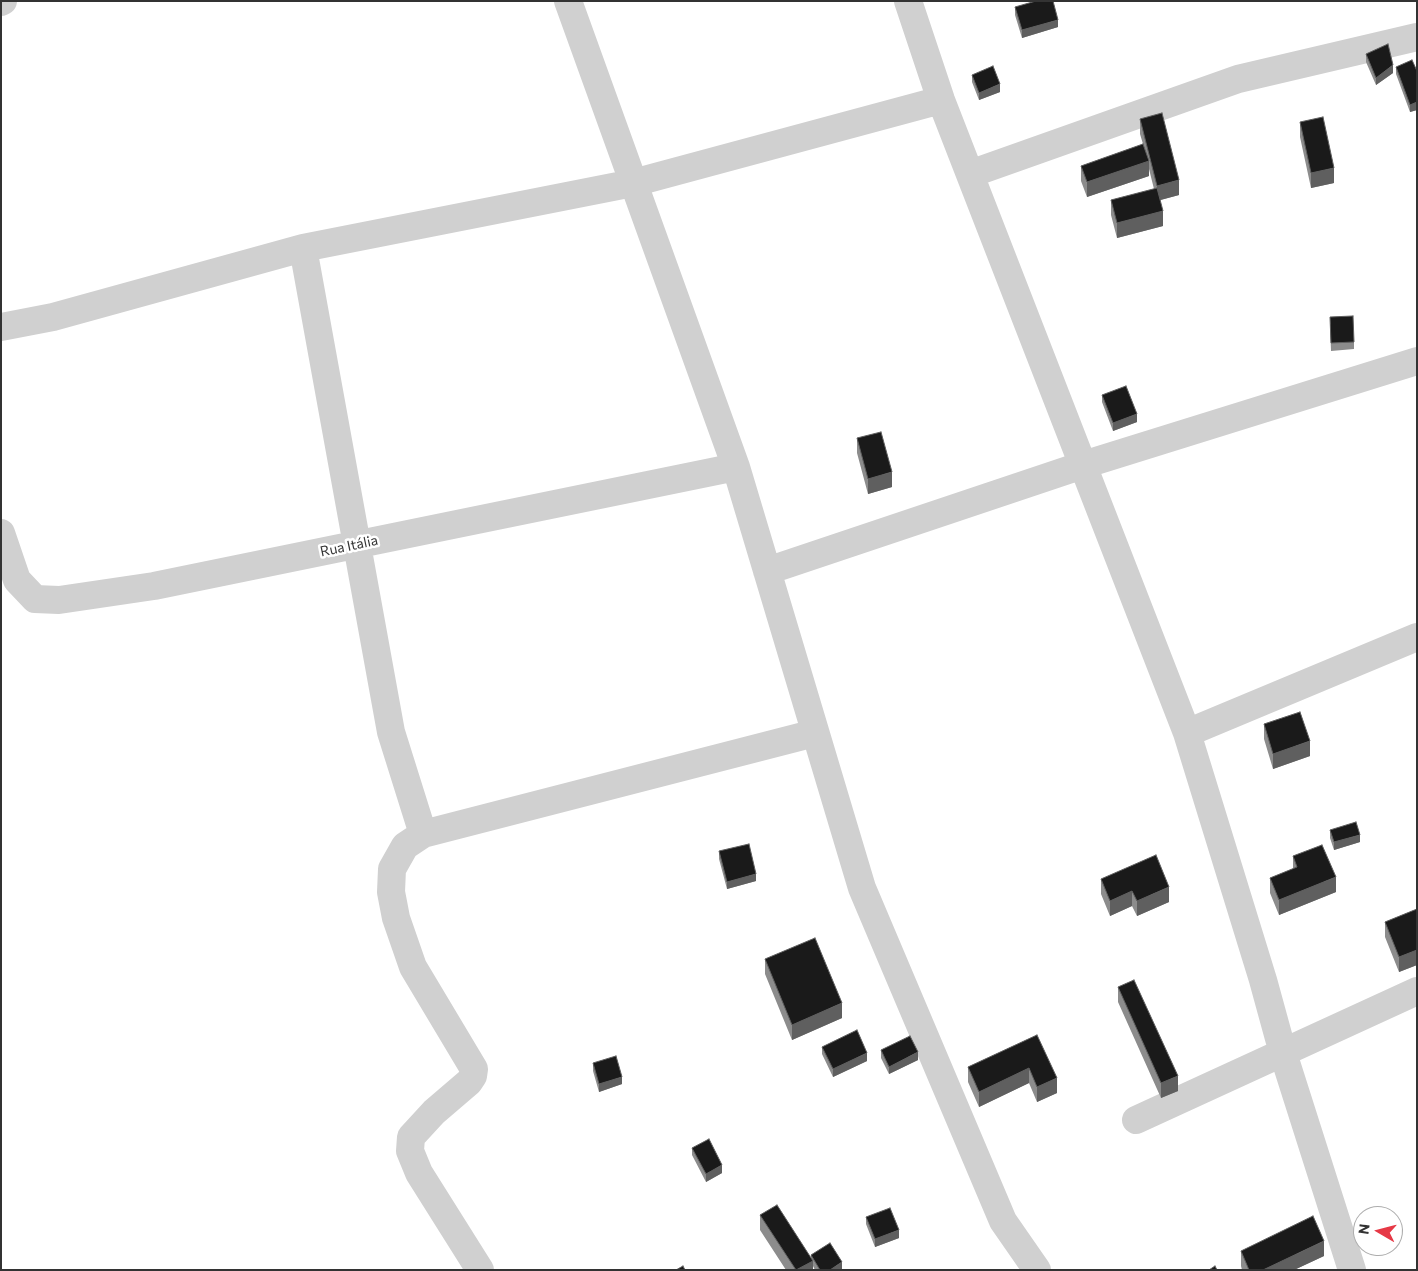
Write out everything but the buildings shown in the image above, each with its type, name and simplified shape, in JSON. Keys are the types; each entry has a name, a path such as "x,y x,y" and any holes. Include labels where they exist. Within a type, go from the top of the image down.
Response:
{"street":[{"path":"568,1 736,467 862,888 1004,1221 1037,1270"},
{"path":"908,1 941,100 1187,734 1263,980 1283,1053 1352,1270"},
{"path":"970,174 1238,79 1417,37"},
{"path":"1,327 53,317 303,248 633,183 941,100"},
{"path":"303,248 390,732 423,834"},
{"path":"767,571 1083,465 1417,361"},
{"name":"Rua Itália","path":"1,533 17,580 35,599 59,600 154,586 736,467"},
{"path":"1187,734 1417,637"},
{"path":"480,1270 419,1173 410,1151 411,1137 434,1112 469,1082 474,1070 413,967 396,918 391,892 392,870 405,846 423,834 815,733"},
{"path":"1136,1120 1417,991"}]}
